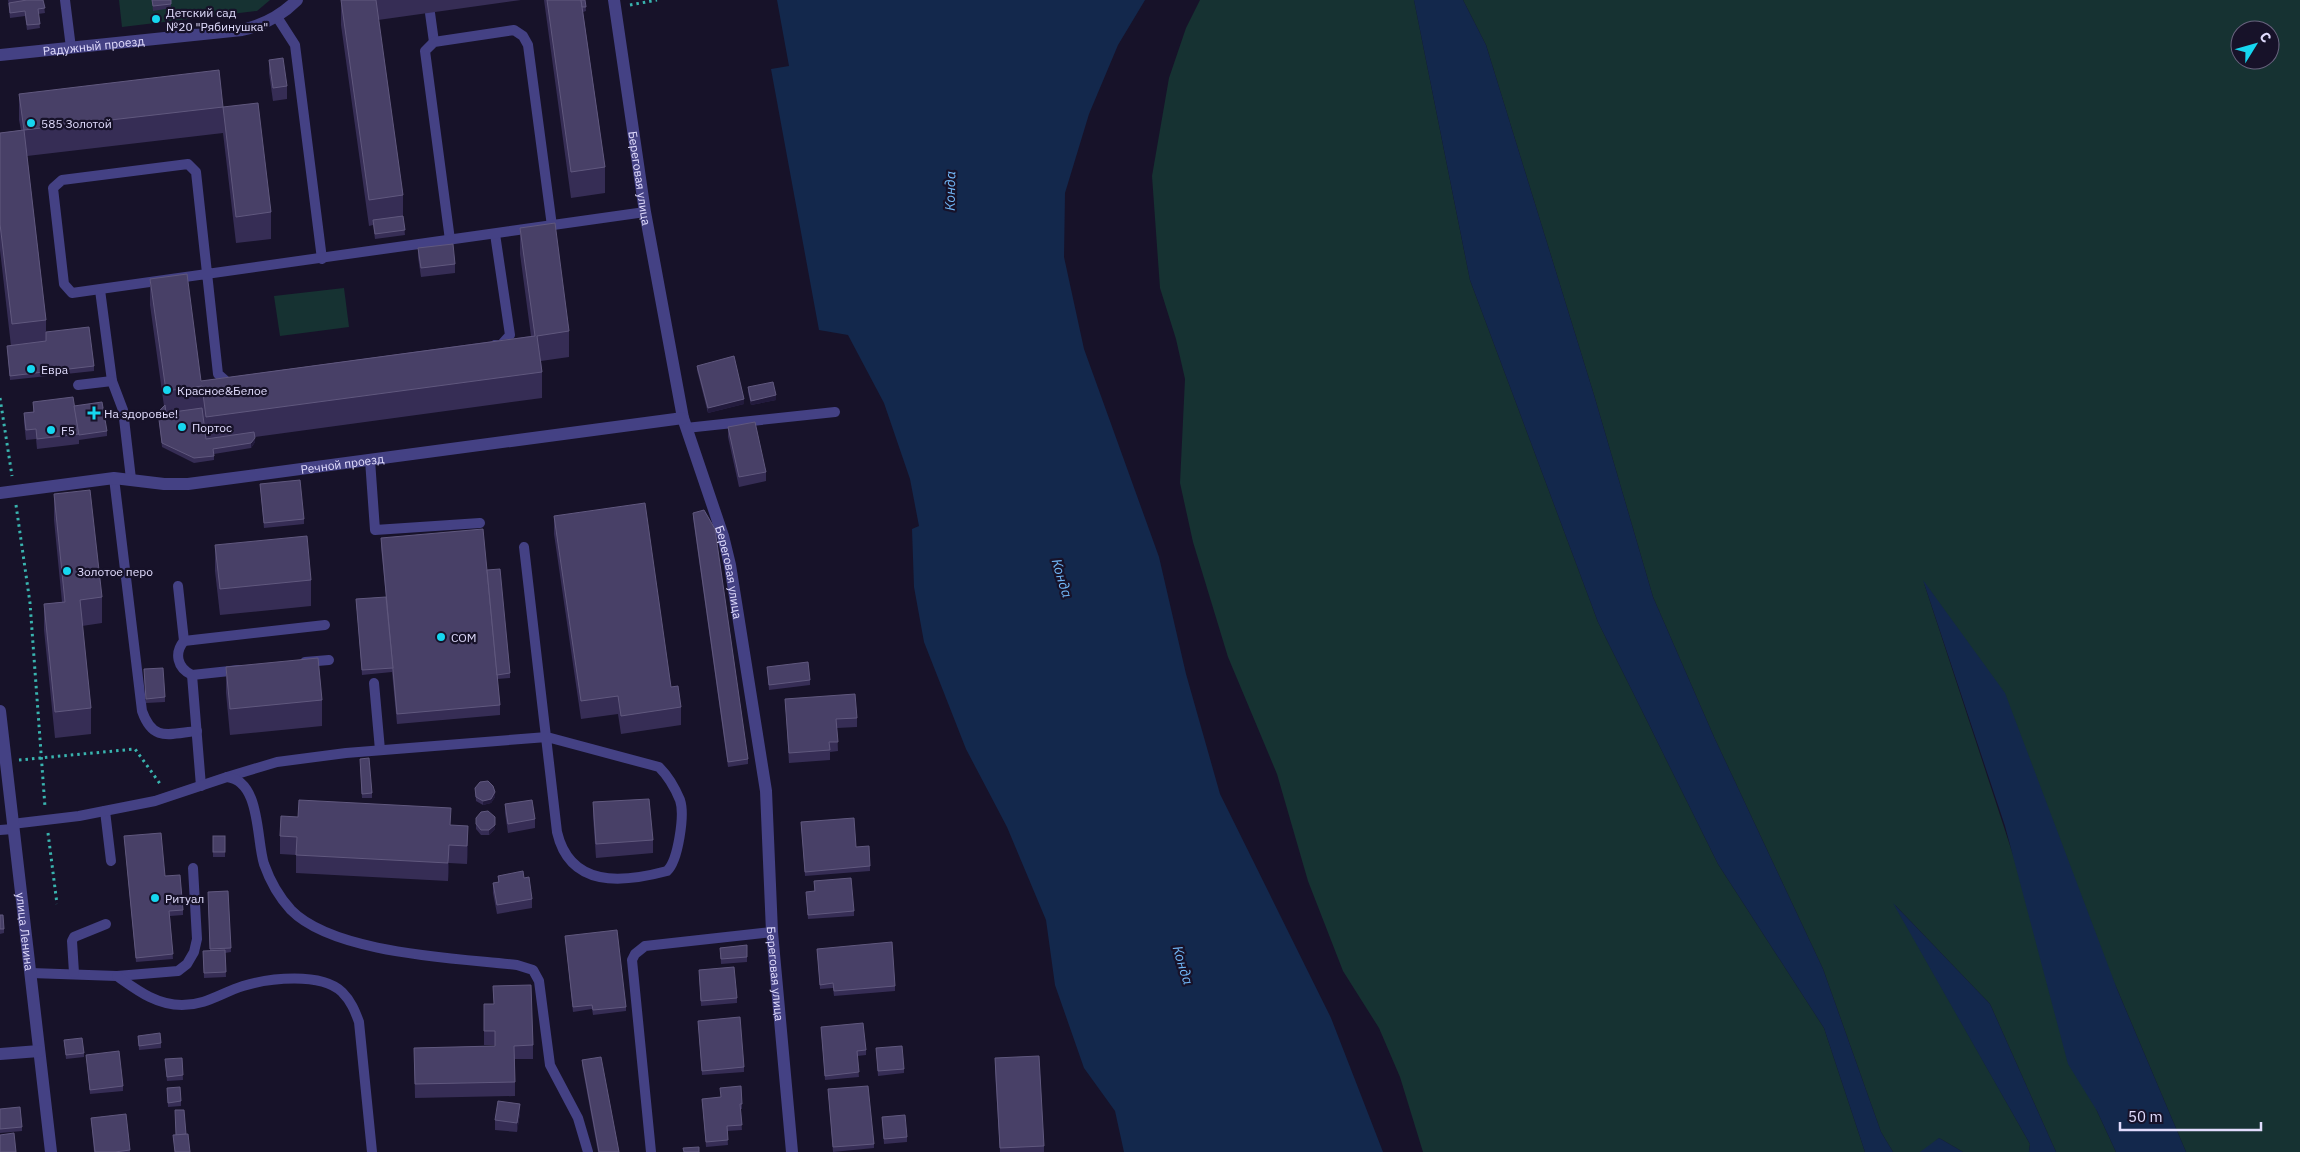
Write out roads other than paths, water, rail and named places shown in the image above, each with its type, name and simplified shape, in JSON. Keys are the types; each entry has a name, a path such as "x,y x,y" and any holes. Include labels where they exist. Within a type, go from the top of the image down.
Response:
{"street":[{"name":"Радужный проезд","path":"0,55 242,30 261,25 277,17 297,0"},
{"name":"Береговая улица","path":"614,4 645,212 685,423 723,536 735,593 766,791 772,932 792,1152"},
{"name":"Речной проезд","path":"0,492 114,478 164,484 188,484 370,460 685,423"},
{"name":"улица Ленина","path":"0,712 6,761 8,828 31,973 51,1152"},
{"path":"0,1054 40,1051"}],"lane":[{"path":"65,0 72,48"},
{"path":"430,13 434,42"},
{"path":"277,17 295,45 322,259"},
{"path":"450,240 425,51 434,42 514,30 523,36 528,45 552,226"},
{"path":"246,380 227,382 218,374 208,275 196,172 188,164 62,180 53,188 64,284 72,293 100,290 208,275 322,259 645,212"},
{"path":"482,347 501,344 510,335 495,234"},
{"path":"100,290 112,381 123,410 131,479"},
{"path":"78,385 112,381"},
{"path":"685,423 835,412"},
{"path":"370,460 375,530 480,523"},
{"path":"114,478 142,711 147,724 153,731 165,734 196,731"},
{"path":"8,828 47,820 105,812 170,798 227,777 277,762 380,750 547,737 660,767 668,776 680,801 682,814 673,866 667,871 656,874 603,879 593,877 576,866 560,843 558,832 547,737 524,547"},
{"path":"178,586 184,641 178,652 178,658 182,668 192,675 251,668"},
{"path":"184,641 325,625"},
{"path":"290,664 329,660"},
{"path":"192,675 201,786"},
{"path":"374,682 380,750"},
{"path":"227,777 236,778 242,782 251,796 264,864 275,889 292,911 317,928 339,938 394,950 517,965 533,970 540,981 550,1065 578,1118 588,1152"},
{"path":"105,812 111,860"},
{"path":"31,973 117,976 178,971 187,964 194,952 197,939 193,868"},
{"path":"74,973 72,941 74,937 106,924"},
{"path":"651,1152 632,960 635,954 645,946 772,932"},
{"path":"117,976 149,998 167,1004 181,1005 201,1004 253,983 296,978 328,984 342,991 353,1005 359,1022 372,1152"}],"water":[{"name":"Конда","path":"777,0 1145,0 1118,45 1089,114 1065,193 1064,257 1084,349 1159,557 1186,674 1220,794 1331,1018 1383,1152 1124,1152 1115,1111 1084,1068 1055,985 1046,920 1007,827 966,749 924,642 914,587 912,529 919,526 910,479 884,403 848,335 819,330 771,69 789,66"},
{"path":"1414,0 1463,0 1486,45 1594,395 1653,597 1714,737 1823,969 1881,1132 1893,1152 1865,1152 1824,1028 1718,864 1598,622 1470,280"},
{"path":"1923,580 2005,693 2117,989 2186,1152 2116,1152 2097,1111 2068,1064 2005,826"},
{"path":"1893,903 1990,1004 2056,1152 2029,1152 2030,1144"},
{"path":"1939,1138 1963,1152 1920,1152"}],"place":[{"name":"Детский сад №20 \"Рябинушка\"","path":"156,19"},
{"name":"585 Золотой","path":"31,123"},
{"name":"Евра","path":"31,369"},
{"name":"Красное&Белое","path":"167,390"},
{"name":"На здоровье!","path":"94,413"},
{"name":"Портос","path":"182,427"},
{"name":"F5","path":"51,430"},
{"name":"Золотое перо","path":"67,571"},
{"name":"СОМ","path":"441,637"},
{"name":"Ритуал","path":"155,898"}]}
